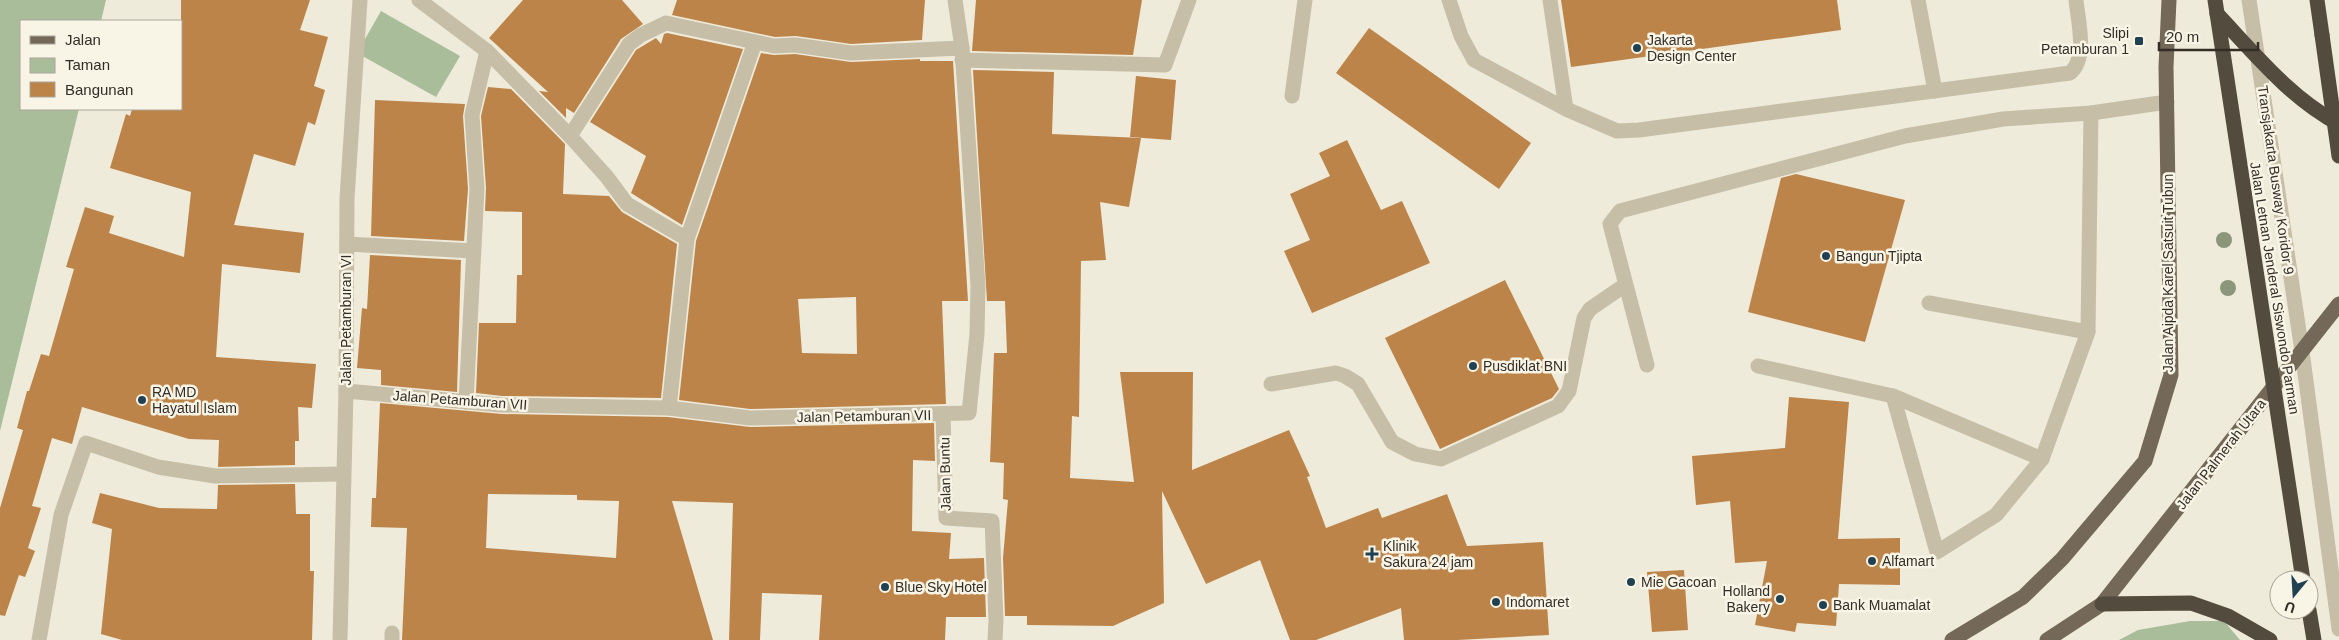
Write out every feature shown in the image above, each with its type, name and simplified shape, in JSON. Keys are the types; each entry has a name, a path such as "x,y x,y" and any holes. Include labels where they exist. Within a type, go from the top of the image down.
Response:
{"highway":[{"path":"2317,0 2339,156"},
{"path":"2216,7 2258,57 2305,102 2339,124"},
{"name":"Jalan Letnan Jenderal Siswondo Parman","path":"2216,7 2301,570"},
{"path":"2102,604 2190,603 2228,616 2270,640"},
{"path":"2310,620 2314,640"}],"main road":[{"name":"Jalan Aipda Karel Satsuit Tubun","path":"1952,640 2023,596 2062,559 2146,461 2170,375 2167,102 2169,0"},
{"name":"Jalan Palmerah Utara","path":"2102,604 2339,304"},
{"path":"2047,640 2102,604"}],"street":[{"name":"Jalan Petamburan VI","path":"340,640 346,391 346,198 360,0"},
{"path":"419,0 487,51 570,136 607,177 627,204 687,239"},
{"name":"Jalan Petamburan VII","path":"346,391 466,402 669,408 750,418 969,413 977,334 978,286 962,54 955,0"},
{"path":"570,136 629,44 641,35 666,23 774,46 796,45 851,53 962,54 1165,65 1189,0"},
{"path":"1292,96 1305,0"},
{"path":"1450,0 1461,36 1474,60 1566,108 1617,131 2070,73 2077,65 2080,45 2076,0"},
{"path":"1550,0 1566,108"},
{"path":"1918,0 1935,91"},
{"name":"Transjakarta Busway Koridor 9","path":"2249,0 2302,351 2339,629"},
{"path":"669,408 687,239 755,42"},
{"path":"466,402 477,189 472,114 487,51"},
{"path":"1647,365 1610,224 1620,212 1905,136 2003,119 2092,113 2167,102"},
{"path":"1893,396 1937,552 1996,515 2042,459 2088,332 2092,113"},
{"path":"346,244 473,250"},
{"path":"1271,384 1336,373 1345,376 1358,384 1392,442 1415,454 1442,459 1558,406 1569,391 1584,318 1590,309 1625,285"},
{"path":"1929,303 2088,332"},
{"path":"1758,366 1893,396 2042,459"},
{"name":"Jalan Buntu","path":"943,414 946,518 992,521 996,620 995,640"},
{"path":"40,640 61,515 86,443 158,467 215,476 343,474"}],"green space":[{"path":"0,0 106,0 101,20 20,20 20,110 79,110 0,431"},
{"path":"381,11 460,56 436,97 357,53"},
{"path":"2190,621 2224,621 2240,640 2119,640 2138,630"}],"building":[{"path":"181,0 310,0 300,30 328,37 314,86 325,90 315,125 308,122 295,166 254,154 234,225 304,233 300,273 222,264 216,357 316,364 312,408 298,407 299,441 295,441 295,465 218,467 219,440 189,439 82,407 72,444 52,438 32,506 41,508 28,548 35,551 25,577 19,575 5,616 0,615 0,508 23,430 17,428 27,391 29,391 41,354 49,356 74,269 66,267 85,207 114,216 109,233 184,257 191,192 110,168 126,114 130,116 132,110 182,110"},
{"path":"523,0 622,0 643,24 621,39 574,113 566,108 566,118 539,91 548,92 489,38"},
{"path":"677,0 925,0 922,40 851,44 796,36 775,37 672,15"},
{"path":"976,0 1142,0 1133,55 972,51"},
{"name":"Jakarta Design Center","path":"1561,0 1837,0 1841,30 1571,67"},
{"path":"1369,28 1531,143 1499,189 1336,73"},
{"path":"667,33 743,49 682,225 631,193 646,156 590,122 636,50 656,38 661,44 664,34"},
{"path":"761,53 774,55 795,54 851,62 920,59 920,61 953,61 968,301 942,301 946,404 750,409 679,400 696,241","holes":["856,297 857,354 802,353 798,299"]},
{"path":"973,70 1054,72 1052,134 1141,138 1129,207 1100,202 1106,260 1081,261 1079,417 1072,416 1070,478 1134,482 1120,372 1193,372 1192,470 1289,430 1310,476 1307,477 1326,528 1378,508 1382,518 1447,494 1467,546 1543,542 1549,635 1458,640 1404,640 1401,608 1316,640 1290,640 1260,560 1206,584 1162,491 1164,603 1113,626 1027,625 1027,616 1005,616 1003,558 1008,500 1003,499 1004,463 990,462 994,353 1007,353 1005,301 987,301"},
{"path":"1136,76 1176,80 1171,140 1130,137"},
{"path":"488,87 511,89 565,144 563,194 609,196 622,212 677,244 661,398 502,396 476,393 479,323 516,323 517,275 522,275 522,212 485,211 486,188 481,116"},
{"path":"375,100 465,104 463,116 468,189 464,241 371,236"},
{"path":"1347,140 1381,210 1402,201 1430,263 1312,313 1284,251 1310,240 1290,194 1330,176 1319,153"},
{"name":"Bangun Tjipta","path":"1796,174 1905,200 1865,342 1748,312 1781,178"},
{"path":"370,255 461,260 457,392 381,385 381,370 357,368 362,308 367,309"},
{"name":"Pusdiklat BNI","path":"1505,280 1559,389 1552,398 1440,449 1385,338"},
{"path":"1789,397 1849,402 1838,539 1900,538 1900,585 1839,584 1836,626 1797,623 1795,632 1755,625 1767,561 1735,563 1730,501 1696,505 1692,456 1785,448"},
{"path":"380,403 502,414 668,417 750,427 934,423 935,461 913,460 912,531 951,533 949,559 984,558 986,617 946,617 945,640 819,640 822,595 762,593 760,640 729,640 733,503 672,501 713,640 402,640 407,528 371,527 372,498 376,498","holes":["488,494 577,495 577,500 619,501 616,558 486,548"]},
{"path":"295,484 296,514 310,514 310,571 314,571 312,640 122,640 101,634 112,529 92,523 100,493 159,508 217,509 218,485"},
{"path":"1684,570 1688,630 1652,632 1647,572"}],"place":[{"name":"Slipi Petamburan 1","path":"2139,41"},
{"name":"Jakarta Design Center","path":"1637,48"},
{"name":"Bangun Tjipta","path":"1826,256"},
{"name":"Pusdiklat BNI","path":"1473,366"},
{"name":"RA MD Hayatul Islam","path":"142,400"},
{"name":"Klinik Sakura 24 jam","path":"1372,554"},
{"name":"Alfamart","path":"1872,561"},
{"name":"Mie Gacoan","path":"1631,582"},
{"name":"Blue Sky Hotel","path":"885,587"},
{"name":"Holland Bakery","path":"1780,599"},
{"name":"Indomaret","path":"1496,602"},
{"name":"Bank Muamalat","path":"1823,605"}]}
